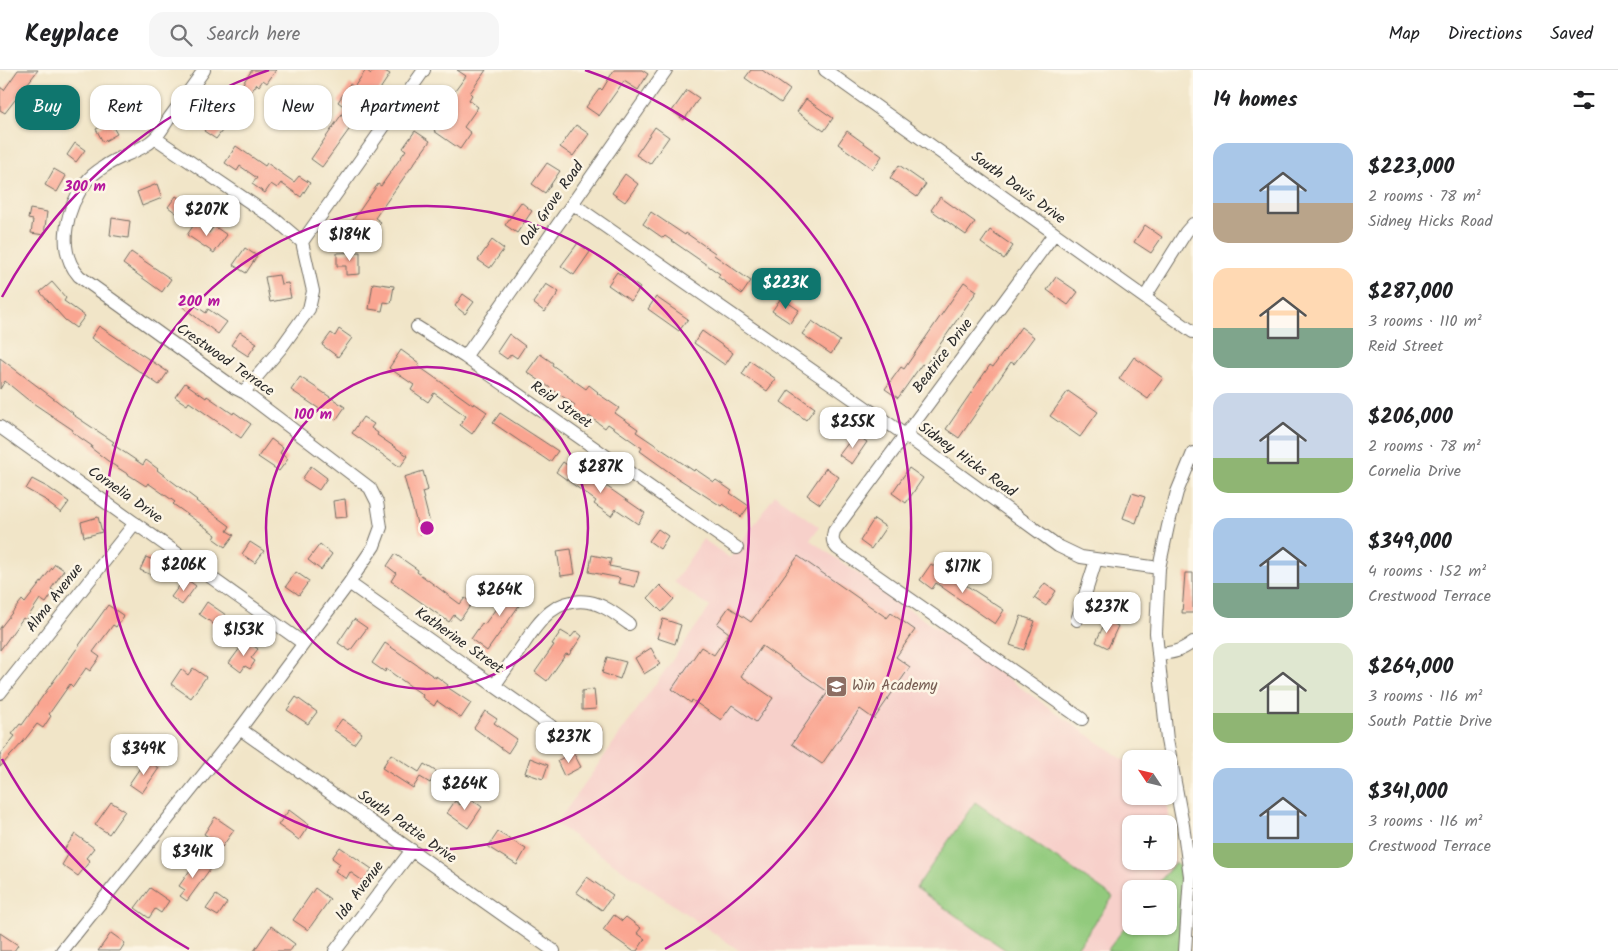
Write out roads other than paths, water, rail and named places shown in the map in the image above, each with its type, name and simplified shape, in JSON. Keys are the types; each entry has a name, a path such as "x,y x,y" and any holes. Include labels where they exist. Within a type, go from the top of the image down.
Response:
{"street":[{"name":"Crestwood Terrace","path":"62,951 240,729 374,546 381,527 378,502 370,488 245,393 235,388 79,276 72,268 68,258 66,244 68,220 72,207 87,180 106,165 141,149 154,138 204,70"},
{"path":"302,242 424,70"},
{"name":"Oak Grove Road","path":"465,357 666,70"},
{"name":"South Davis Drive","path":"825,70 1193,332"},
{"path":"154,138 276,220 302,242 313,291 309,309 245,393"},
{"name":"Sidney Hicks Road","path":"572,204 904,434 1058,546 1081,557 1160,568"},
{"path":"1145,297 1193,224"},
{"name":"Beatrice Drive","path":"1054,234 834,531 832,543 845,554 1082,719"},
{"name":"Reid Street","path":"417,327 465,357 737,548"},
{"name":"Cornelia Drive","path":"0,427 303,643"},
{"path":"1185,951 1190,876 1188,824 1167,740 1156,633 1160,568 1168,526 1177,492 1193,453"},
{"name":"Alma Avenue","path":"0,694 135,522"},
{"path":"1077,620 1096,560"},
{"name":"Katherine Street","path":"348,583 551,726"},
{"path":"494,686 537,624 547,613 558,606 573,602 591,602 629,624"},
{"path":"1158,654 1181,651 1193,642"},
{"name":"South Pattie Drive","path":"240,729 554,951"},
{"name":"Ida Avenue","path":"335,951 412,850"}],"place":[{"name":"Win Academy","path":"836,686"}]}
